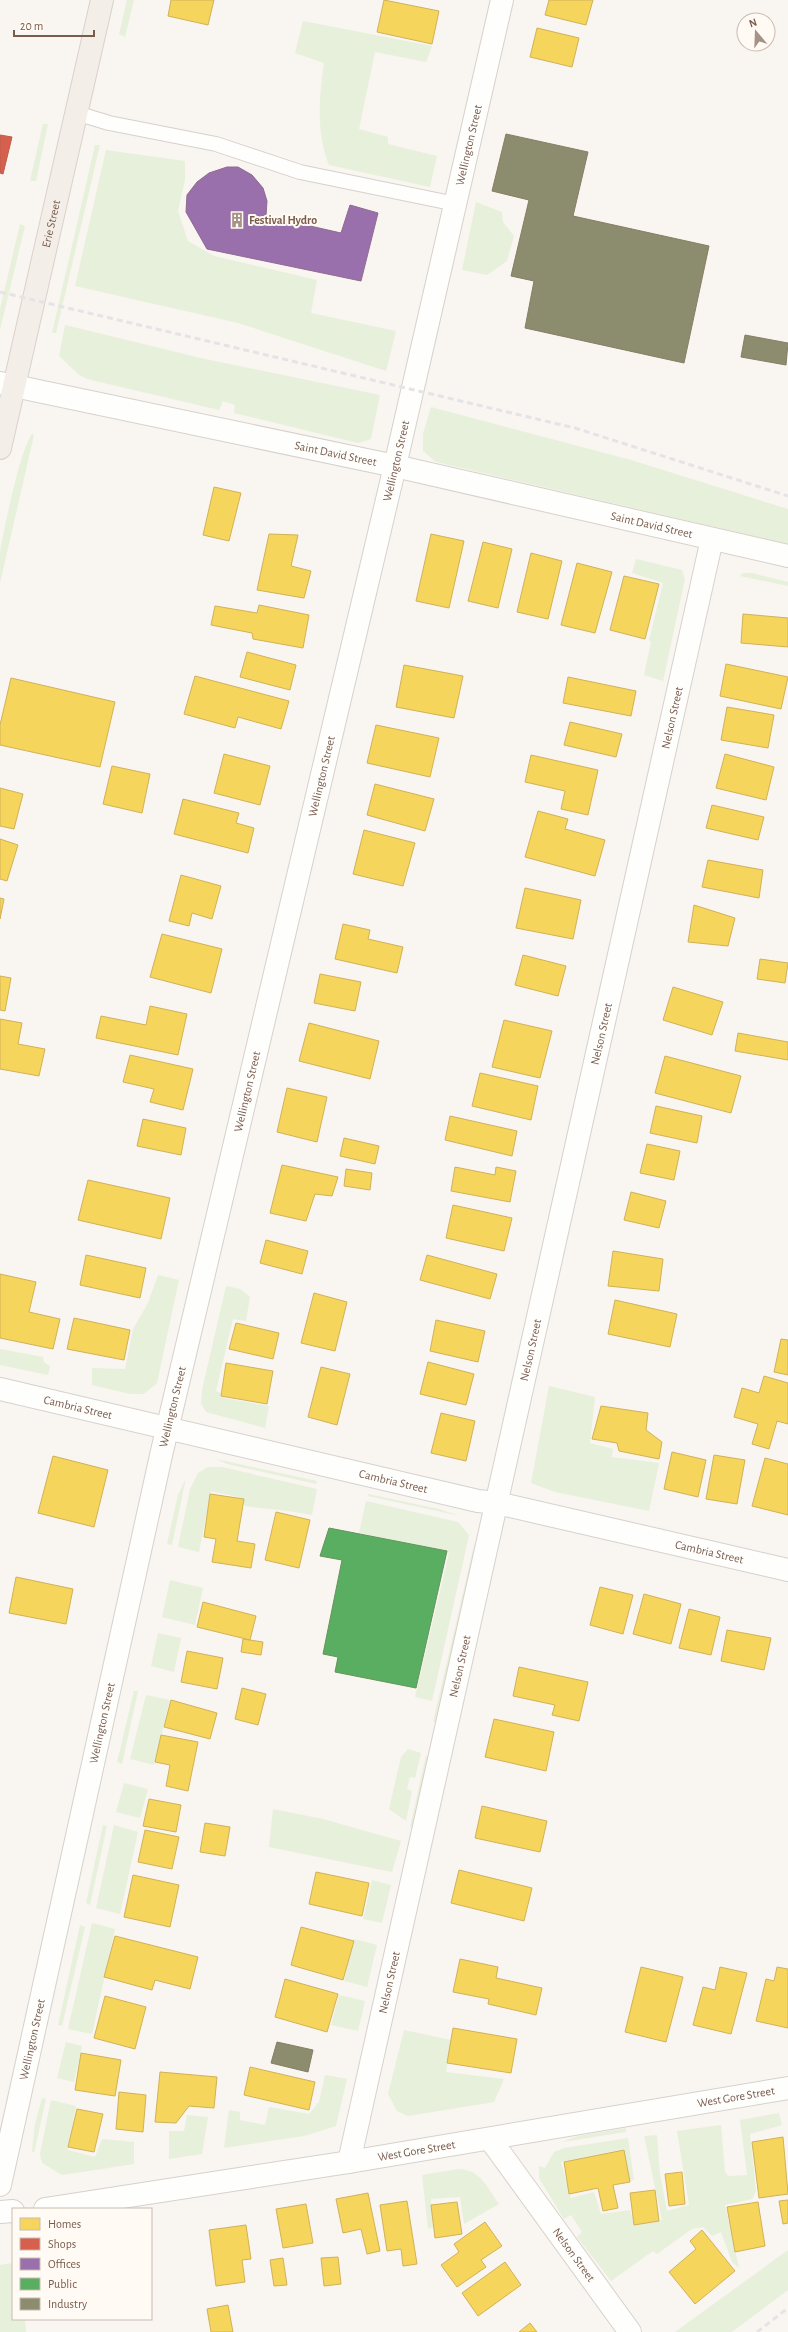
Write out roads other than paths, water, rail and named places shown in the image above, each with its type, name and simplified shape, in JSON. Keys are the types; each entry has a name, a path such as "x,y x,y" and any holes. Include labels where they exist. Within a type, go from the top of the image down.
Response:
{"main road":[{"name":"Erie Street","path":"0,448 7,385 76,113 102,0"}],"street":[{"name":"Wellington Street","path":"0,2185 167,1430 395,466 502,0"},
{"name":"Saint David Street","path":"7,385 395,466 788,556"},
{"name":"Nelson Street","path":"350,2162 712,539"},
{"name":"Cambria Street","path":"0,1389 167,1430 478,1501 497,1503 788,1570"},
{"name":"West Gore Street","path":"51,2208 350,2162 788,2088"},
{"name":"Nelson Street","path":"490,2139 630,2332"},
{"path":"0,2212 12,2211"}],"lane":[{"path":"76,113 109,123 216,144 300,172 456,204"}],"railway":[{"path":"0,292 575,428 788,496"},
{"path":"757,2332 788,2308"}],"place":[{"name":"Festival Hydro","path":"237,220"}]}
